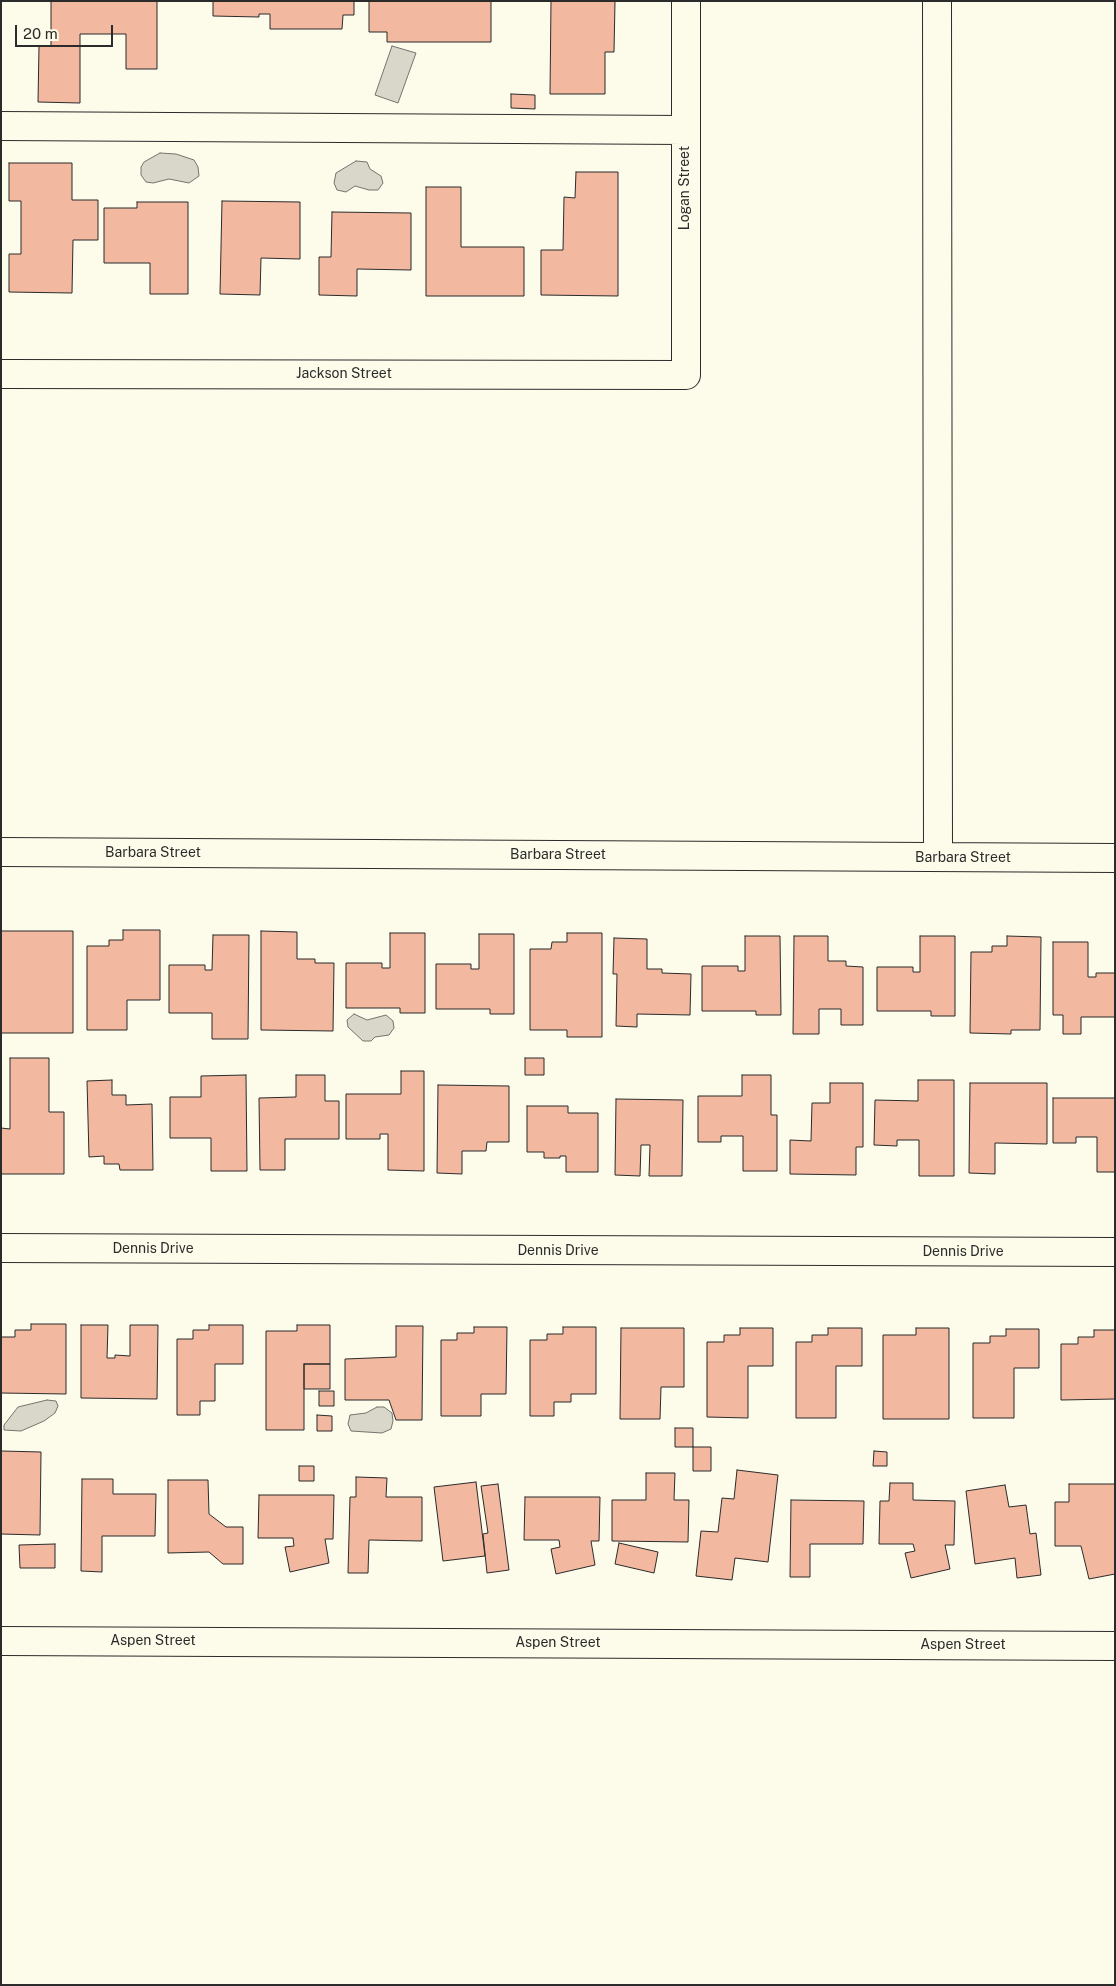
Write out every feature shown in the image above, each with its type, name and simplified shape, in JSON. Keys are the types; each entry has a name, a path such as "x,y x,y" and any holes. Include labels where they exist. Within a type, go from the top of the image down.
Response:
{"street":[{"name":"Logan Street","path":"686,1 686,375"},
{"path":"937,1 938,857"},
{"path":"1,126 685,130"},
{"name":"Jackson Street","path":"1,374 686,375"},
{"name":"Barbara Street","path":"1,852 1115,858"},
{"name":"Dennis Drive","path":"1,1248 1115,1252"},
{"name":"Aspen Street","path":"1,1641 1115,1646"}],"shaded area":[{"path":"392,46 416,53 398,103 375,95"},
{"path":"160,153 176,154 194,160 198,167 199,176 189,183 169,179 153,183 146,182 141,175 141,167 144,162"},
{"path":"356,161 367,162 370,169 381,176 383,183 378,190 369,190 355,186 346,192 337,190 334,183 336,173"},
{"path":"354,1014 367,1020 386,1015 393,1021 394,1028 389,1035 375,1037 371,1041 363,1041 348,1027 347,1020"},
{"path":"47,1400 56,1401 58,1406 55,1413 44,1421 21,1431 4,1430 4,1425 18,1407"},
{"path":"377,1407 384,1407 392,1413 391,1429 382,1433 351,1431 348,1424 350,1415 366,1413"}],"building":[{"path":"51,1 157,1 157,69 126,69 126,34 80,34 80,103 38,102 39,46 51,46"},
{"path":"213,1 354,1 354,15 343,15 342,29 270,29 270,14 259,14 259,17 213,16"},
{"path":"369,1 491,1 491,42 387,42 387,32 369,32"},
{"path":"551,1 615,1 614,52 605,52 605,94 550,94"},
{"path":"511,94 535,95 535,109 511,108"},
{"path":"9,163 72,163 72,200 98,200 98,240 73,240 72,293 9,292 9,254 21,254 21,201 9,201"},
{"path":"576,172 618,172 618,296 541,295 541,250 563,250 564,197 575,198"},
{"path":"426,187 461,187 461,247 524,247 524,296 426,296"},
{"path":"222,201 300,202 300,259 261,258 260,295 220,294"},
{"path":"137,202 188,202 188,294 150,294 150,263 104,263 104,208 137,208"},
{"path":"332,212 411,213 411,270 357,269 357,296 319,295 319,257 331,257"},
{"path":"123,930 160,930 160,1000 127,1000 127,1030 87,1030 87,946 109,946 109,940 123,940"},
{"path":"1,931 73,931 73,1033 1,1033"},
{"path":"261,931 297,932 297,959 315,959 315,963 334,963 333,1031 261,1030"},
{"path":"390,933 425,933 425,1013 400,1013 400,1008 346,1008 346,963 382,963 382,968 390,968"},
{"path":"567,933 602,933 602,1037 567,1037 567,1030 530,1030 530,949 551,949 552,942 567,942"},
{"path":"479,934 514,934 514,1014 490,1014 490,1009 436,1009 436,964 471,964 471,969 479,969"},
{"path":"213,935 249,935 248,1039 212,1039 212,1013 169,1013 169,965 205,965 205,970 212,970"},
{"path":"745,936 780,936 781,1015 756,1015 756,1011 702,1011 702,966 738,966 738,971 745,971"},
{"path":"794,936 828,936 828,961 846,961 846,966 863,967 863,1025 841,1025 841,1009 819,1009 819,1034 793,1034"},
{"path":"920,936 955,936 955,1016 931,1016 931,1011 877,1011 877,967 913,967 913,972 920,972"},
{"path":"1007,936 1041,937 1040,1030 1011,1030 1011,1034 970,1033 971,952 992,952 992,946 1007,946"},
{"path":"614,938 647,939 647,969 662,969 662,973 691,974 690,1015 637,1014 637,1027 616,1026 617,974 613,974"},
{"path":"1053,942 1088,942 1088,977 1096,977 1096,973 1115,973 1115,1017 1081,1017 1081,1034 1063,1034 1063,1015 1053,1015"},
{"path":"10,1058 49,1058 49,1112 64,1112 64,1174 1,1174 1,1128 10,1129"},
{"path":"525,1058 544,1058 544,1075 525,1075"},
{"path":"401,1071 424,1071 424,1171 388,1170 388,1134 380,1134 380,1139 346,1139 346,1094 401,1094"},
{"path":"246,1075 247,1171 211,1171 211,1138 170,1138 170,1097 201,1097 201,1076"},
{"path":"296,1075 325,1075 325,1101 339,1101 339,1139 285,1139 285,1170 260,1170 259,1098 296,1097"},
{"path":"742,1075 771,1075 771,1115 777,1115 777,1171 743,1171 743,1136 721,1136 721,1142 698,1142 698,1096 742,1096"},
{"path":"112,1080 112,1095 126,1095 126,1105 152,1104 153,1170 120,1170 119,1164 104,1164 104,1156 89,1157 87,1081"},
{"path":"918,1080 954,1080 954,1176 919,1176 919,1140 897,1140 897,1146 874,1145 875,1100 918,1101"},
{"path":"830,1083 863,1083 863,1147 856,1147 856,1175 790,1174 790,1140 811,1141 812,1103 830,1103"},
{"path":"970,1083 1047,1083 1047,1144 995,1143 995,1174 969,1173"},
{"path":"438,1085 509,1086 509,1142 487,1142 486,1151 462,1151 462,1174 437,1173"},
{"path":"1053,1098 1115,1098 1115,1172 1097,1172 1097,1137 1076,1137 1076,1143 1053,1143"},
{"path":"616,1099 683,1100 682,1176 649,1176 650,1145 641,1145 640,1176 615,1175"},
{"path":"527,1106 568,1106 568,1113 598,1113 598,1172 566,1172 566,1156 544,1158 544,1152 527,1152"},
{"path":"31,1324 66,1324 66,1394 1,1393 1,1337 15,1337 15,1330 31,1330"},
{"path":"81,1325 108,1325 107,1358 115,1358 115,1355 130,1356 130,1325 158,1325 157,1399 81,1398"},
{"path":"209,1325 243,1325 243,1364 215,1364 215,1401 200,1401 200,1415 177,1415 177,1339 193,1339 193,1330 209,1330"},
{"path":"297,1325 330,1325 330,1364 304,1364 304,1430 266,1430 266,1331 297,1331"},
{"path":"396,1326 423,1326 422,1420 396,1420 389,1400 345,1400 345,1359 396,1357"},
{"path":"474,1327 507,1327 506,1394 481,1394 481,1416 441,1416 441,1340 457,1340 457,1333 474,1333"},
{"path":"563,1327 596,1327 596,1394 571,1394 571,1402 554,1402 554,1416 530,1416 530,1340 547,1340 547,1334 563,1334"},
{"path":"621,1328 684,1328 684,1387 661,1387 660,1419 620,1419"},
{"path":"740,1328 773,1328 773,1366 748,1366 748,1418 707,1417 707,1342 724,1342 724,1335 740,1335"},
{"path":"828,1328 862,1328 862,1366 836,1366 836,1418 796,1418 796,1342 812,1342 812,1335 828,1335"},
{"path":"916,1328 949,1328 949,1419 883,1419 883,1335 916,1335"},
{"path":"1006,1329 1039,1329 1039,1368 1014,1368 1014,1418 973,1418 973,1343 990,1343 990,1336 1006,1336"},
{"path":"1094,1330 1115,1330 1115,1399 1061,1400 1061,1344 1078,1344 1078,1337 1094,1337"},
{"path":"304,1364 330,1364 330,1389 304,1389"},
{"path":"319,1391 334,1391 334,1406 319,1406"},
{"path":"317,1415 332,1416 332,1431 317,1431"},
{"path":"675,1428 693,1428 693,1447 675,1447"},
{"path":"693,1447 711,1447 711,1471 693,1471"},
{"path":"1,1451 41,1452 40,1535 1,1534"},
{"path":"874,1451 887,1452 887,1466 873,1466"},
{"path":"299,1466 314,1466 314,1481 299,1481"},
{"path":"737,1470 778,1475 768,1562 735,1558 732,1580 696,1576 701,1531 718,1532 722,1498 734,1499"},
{"path":"646,1473 675,1473 674,1500 689,1500 688,1542 612,1541 612,1500 646,1500"},
{"path":"356,1477 387,1478 386,1497 422,1497 422,1541 369,1540 368,1573 348,1573 350,1497 356,1497"},
{"path":"82,1479 113,1479 113,1494 156,1494 155,1536 102,1536 102,1572 81,1571"},
{"path":"168,1480 208,1480 209,1514 226,1527 243,1527 243,1564 223,1564 209,1552 168,1553"},
{"path":"476,1482 485,1556 443,1561 434,1487"},
{"path":"890,1483 913,1483 913,1500 955,1501 954,1545 945,1545 950,1569 911,1578 905,1553 915,1551 913,1544 879,1544 880,1501 889,1501"},
{"path":"498,1484 509,1570 487,1573 483,1534 488,1533 481,1486"},
{"path":"1069,1484 1115,1484 1115,1574 1089,1579 1081,1546 1055,1546 1055,1502 1069,1502"},
{"path":"1005,1485 1009,1507 1026,1505 1030,1534 1036,1533 1041,1575 1017,1578 1015,1558 975,1564 966,1491"},
{"path":"259,1495 334,1495 333,1539 325,1539 329,1563 290,1572 285,1547 294,1546 293,1538 258,1538"},
{"path":"525,1497 600,1497 599,1541 591,1541 595,1565 556,1574 551,1549 560,1547 559,1540 524,1540"},
{"path":"791,1500 864,1501 863,1544 810,1544 810,1577 790,1577"},
{"path":"619,1543 658,1552 654,1573 615,1564"},
{"path":"55,1544 55,1568 20,1568 19,1545"}]}
